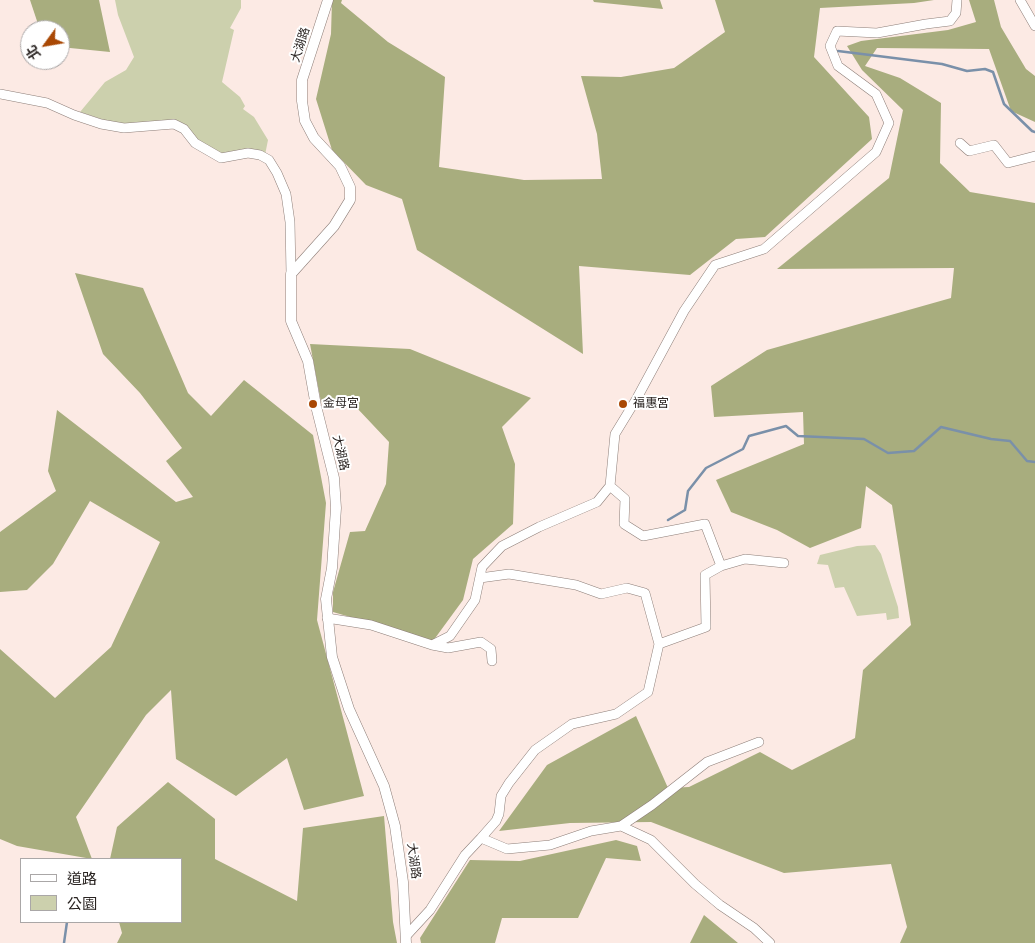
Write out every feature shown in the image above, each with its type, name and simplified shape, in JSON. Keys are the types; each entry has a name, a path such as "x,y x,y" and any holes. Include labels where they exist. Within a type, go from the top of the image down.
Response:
{"street":[{"name":"大湖路","path":"328,0 302,80 302,101 305,121 314,138 340,166 350,187 350,200 334,226 291,274 291,320 308,362 334,478 336,508 332,568 326,599 332,657 349,709 384,786 395,826 403,882 406,939"},
{"path":"432,645 450,636 476,600 482,567 502,546 539,527 597,502 610,486 615,434 637,398 684,311 715,264 764,249 876,152 889,123 876,94 838,66 830,46 837,31 877,33 950,21 956,13 957,0"},
{"path":"1020,0 1035,26"},
{"path":"0,94 47,103 74,115 102,124 124,128 174,124 184,129 195,143 221,158 248,153 260,155 269,160 286,194 290,222 291,274"},
{"path":"960,143 969,150 994,146 1008,164 1035,156"},
{"path":"610,486 625,499 624,524 643,536 705,524 721,566"},
{"path":"659,644 706,627 705,575 721,566 745,559 784,563"},
{"path":"406,939 430,910 465,855 496,821 501,796 535,750 572,724 616,714 648,692 659,644 645,593 626,588 601,594 576,585 509,574 480,578"},
{"path":"328,618 372,625 432,645 448,648 481,642 491,649 492,661"},
{"path":"481,838 507,849 550,845 590,831 621,826 652,805 707,762 759,742"},
{"path":"621,826 651,840 695,884 720,905 754,928 770,943"}],"green space":[{"path":"30,0 99,0 110,52 70,48 70,20 37,20"},
{"path":"115,0 241,0 241,8 230,28 234,30 222,82 240,97 245,106 243,109 254,117 268,140 265,155 220,155 196,139 187,126 116,124 80,112 105,82 126,70 134,57 118,15"},
{"path":"332,0 342,0 341,3 388,42 445,77 439,167 524,180 602,179 597,134 581,76 621,77 674,68 725,32 715,0 934,0 914,3 820,8 814,57 869,117 872,139 765,237 736,239 690,275 579,266 583,354 417,250 402,199 366,185 332,150 316,99 331,34"},
{"path":"593,0 660,0 663,9 594,2"},
{"path":"969,0 994,0 1001,27 1026,69 1035,76 1035,122 1011,111 989,49 877,48 865,66 900,78 941,103 940,163 970,192 1035,203 1035,943 900,943 907,927 891,864 784,873 651,822 570,823 499,831 547,765 636,716 668,788 689,787 760,752 792,770 855,738 863,670 911,625 892,505 866,486 861,528 810,548 777,530 731,512 716,480 804,444 803,412 714,417 711,386 767,350 951,298 954,268 777,269 889,178 903,110 862,70 847,46 861,41 948,30 976,22"},
{"path":"75,273 143,288 188,393 211,416 244,380 313,435 326,503 317,620 364,796 304,810 287,758 236,796 176,759 171,690 146,715 76,817 92,858 17,846 0,839 0,649 55,698 111,647 160,542 90,501 53,564 27,590 0,592 0,532 56,491 48,471 57,410 176,502 193,497 166,461 182,448 140,393 103,354"},
{"path":"310,344 410,349 531,398 502,427 515,464 513,524 473,559 463,600 433,641 333,612 333,592 350,532 365,531 386,484 389,442 356,407 321,402"},
{"path":"875,545 881,554 898,607 899,618 887,620 886,613 857,616 844,587 835,588 828,565 817,564 820,555 857,546"},
{"path":"168,782 215,819 215,859 297,901 303,828 384,816 393,922 397,943 117,943 122,933 119,923 182,923 182,858 110,858 117,827"},
{"path":"616,840 637,846 641,861 606,858 578,918 502,918 495,943 421,943 420,938 470,860 520,861"},
{"path":"704,915 738,943 690,943"}],"waterway":[{"path":"838,51 942,64 967,71 985,69 993,72 1004,104 1035,132"},
{"path":"668,520 685,510 688,491 706,468 743,449 749,436 786,426 798,436 864,439 888,453 914,451 941,427 991,439 1010,441 1027,461 1035,462"},
{"path":"64,943 67,923"}],"place":[{"name":"金母宮","path":"313,404"},
{"name":"福惠宮","path":"623,404"}]}
